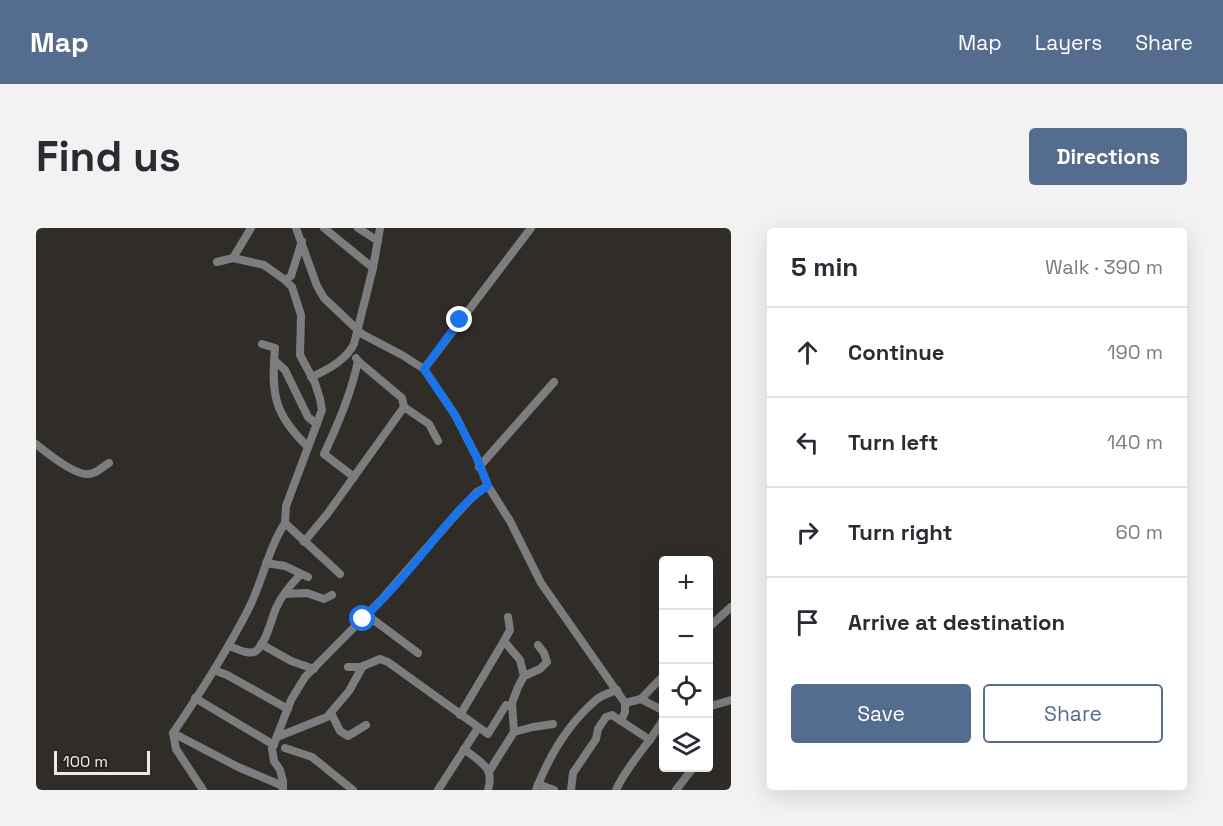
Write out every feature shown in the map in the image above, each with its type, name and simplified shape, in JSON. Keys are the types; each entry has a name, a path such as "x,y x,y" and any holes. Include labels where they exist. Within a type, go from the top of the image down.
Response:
{"street":[{"path":"233,258 251,228"},
{"path":"296,228 317,286 324,298 357,329 424,369 455,415 477,458 488,486 510,520 541,583 625,703 625,712 621,721"},
{"path":"324,228 373,267"},
{"path":"358,228 378,241"},
{"path":"311,376 322,372 351,351 373,267 380,228"},
{"path":"424,369 531,228"},
{"path":"285,280 291,276 302,240"},
{"path":"202,790 176,749 173,733 229,646 250,606 274,542 285,523 286,506 322,410 311,376 300,355 301,315 292,287 264,265 233,258 217,262"},
{"path":"262,344 275,348 274,391 281,414 290,429 308,447"},
{"path":"351,351 358,361 402,398 404,407 429,424 438,441"},
{"path":"274,360 285,370 308,417 317,424"},
{"path":"354,477 324,454 343,413 358,361"},
{"path":"480,467 555,382"},
{"path":"304,542 404,407"},
{"path":"36,444 69,467 86,475 94,473 108,463"},
{"path":"283,788 280,770 274,761 272,749 288,709 305,677 367,615 477,492 488,486"},
{"path":"285,523 340,574"},
{"path":"229,646 254,653 261,644 276,608 285,594 304,576 285,566 266,563"},
{"path":"285,594 307,593 324,599 332,595"},
{"path":"713,623 731,607"},
{"path":"367,615 418,653"},
{"path":"460,714 510,630 508,617"},
{"path":"488,790 491,779 490,771 514,732 512,707 524,676 520,660 504,641"},
{"path":"261,644 291,661 314,669"},
{"path":"524,676 540,669 547,662 538,645"},
{"path":"348,667 363,666 380,659 388,662 488,734 506,705 512,707"},
{"path":"275,741 327,717 349,692 363,666"},
{"path":"214,670 288,709"},
{"path":"625,703 641,699 659,679"},
{"path":"554,790 537,787 548,759 563,737 597,699 617,690"},
{"path":"195,698 275,741"},
{"path":"641,699 659,709"},
{"path":"713,705 731,700"},
{"path":"331,712 340,731 348,736 366,725"},
{"path":"571,790 573,773 596,739 598,729 606,717 612,716 650,740"},
{"path":"514,732 553,724"},
{"path":"616,790 632,761 650,740 659,725"},
{"path":"438,790 478,728"},
{"path":"173,733 283,788"},
{"path":"285,748 312,757 353,790"},
{"path":"464,749 490,771"},
{"path":"676,790 690,772"}],"route":[{"path":"363,619 477,492 488,486 477,458 455,415 424,369 460,320"}]}
